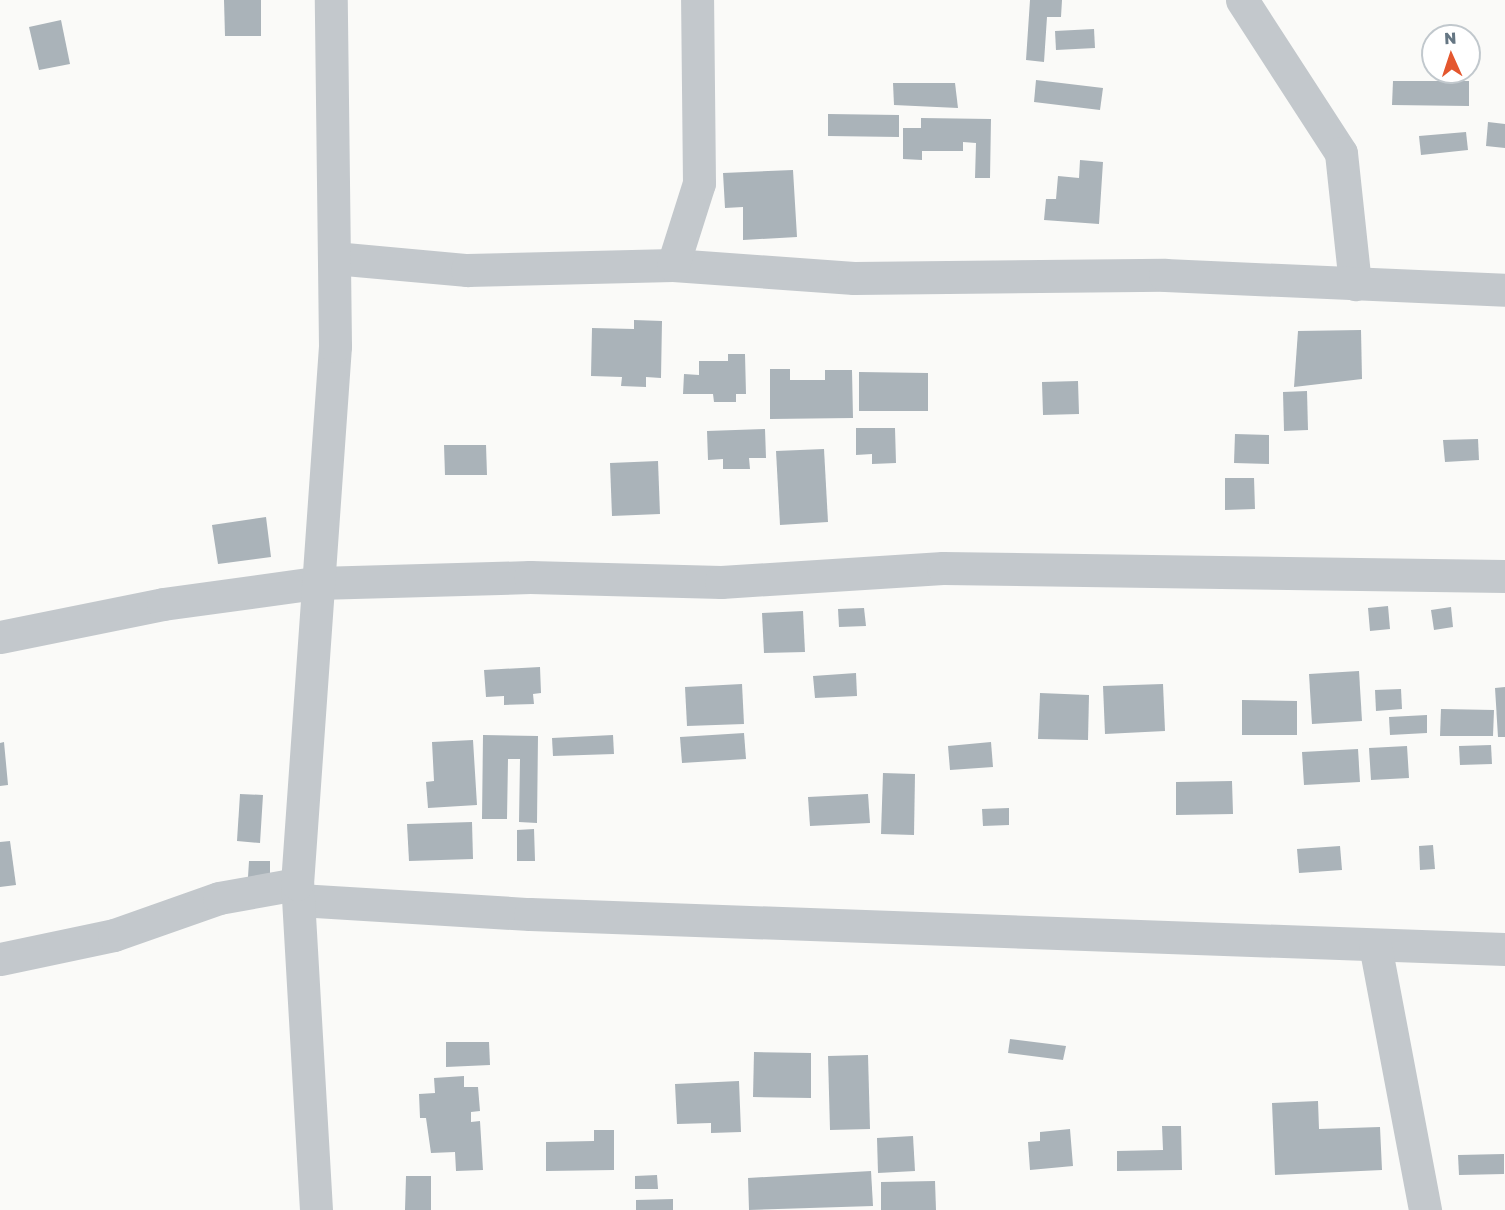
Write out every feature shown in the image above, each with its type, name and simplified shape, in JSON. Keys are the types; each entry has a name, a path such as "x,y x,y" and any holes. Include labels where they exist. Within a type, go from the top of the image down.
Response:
{"street":[{"path":"316,1210 298,892 317,583 335,346 331,0"},
{"path":"673,265 699,183 697,0"},
{"path":"1242,0 1341,153 1355,284"},
{"path":"334,258 467,270 673,265 854,278 1165,275 1505,290"},
{"path":"0,637 163,604 317,583 531,577 721,582 943,568 1505,576"},
{"path":"0,959 114,935 219,898 298,892 530,915 1505,949"},
{"path":"1374,945 1425,1210"}],"building":[{"path":"224,0 261,0 261,36 225,36"},
{"path":"1030,0 1062,0 1061,17 1047,17 1044,62 1026,60"},
{"path":"61,20 70,64 39,70 29,27"},
{"path":"1094,29 1095,48 1056,50 1055,31"},
{"path":"1036,80 1103,88 1100,110 1034,102"},
{"path":"1393,81 1421,81 1421,84 1469,84 1469,106 1392,105"},
{"path":"893,83 955,83 958,108 894,105"},
{"path":"828,114 899,115 899,137 828,136"},
{"path":"921,118 991,119 990,178 975,178 976,143 963,142 963,151 922,151 922,160 903,159 903,128 921,128"},
{"path":"1488,122 1505,124 1505,148 1486,146"},
{"path":"1466,132 1468,150 1421,155 1419,136"},
{"path":"1080,160 1103,162 1099,224 1044,220 1046,199 1056,199 1058,176 1079,178"},
{"path":"793,170 797,237 743,240 743,207 725,208 723,173"},
{"path":"634,320 662,321 661,378 646,377 646,387 621,386 622,377 591,376 592,328 634,329"},
{"path":"1361,330 1362,379 1294,387 1298,331"},
{"path":"728,354 745,354 746,394 736,394 736,402 714,402 713,394 683,394 684,374 699,375 699,361 728,361"},
{"path":"770,369 790,369 790,380 825,380 825,370 852,370 853,418 770,419"},
{"path":"859,372 928,373 928,411 859,411"},
{"path":"1078,381 1079,414 1043,415 1042,382"},
{"path":"1307,391 1308,430 1284,431 1283,392"},
{"path":"856,428 895,428 896,463 872,464 872,454 856,455"},
{"path":"765,429 766,458 749,458 750,469 723,469 723,459 708,460 707,431"},
{"path":"1235,434 1269,435 1269,464 1234,463"},
{"path":"1478,439 1479,460 1445,462 1443,440"},
{"path":"444,445 486,445 487,475 445,475"},
{"path":"824,449 828,522 780,525 776,451"},
{"path":"658,461 660,514 612,516 610,463"},
{"path":"1225,478 1254,478 1255,509 1225,510"},
{"path":"266,517 271,557 218,564 212,525"},
{"path":"1388,606 1390,629 1370,631 1368,608"},
{"path":"1451,607 1453,627 1434,630 1431,610"},
{"path":"864,608 866,626 839,627 838,609"},
{"path":"803,611 805,652 764,653 762,613"},
{"path":"540,667 541,693 533,694 534,704 504,705 504,696 486,697 484,670"},
{"path":"1359,671 1362,721 1312,724 1309,674"},
{"path":"856,673 857,696 815,698 813,676"},
{"path":"742,684 744,724 687,726 685,687"},
{"path":"1163,684 1165,731 1105,734 1103,686"},
{"path":"1505,687 1505,737 1498,737 1495,688"},
{"path":"1401,689 1402,709 1376,711 1375,690"},
{"path":"1040,693 1089,695 1088,740 1038,739"},
{"path":"1242,700 1297,701 1297,735 1242,735"},
{"path":"1441,709 1494,710 1493,736 1440,736"},
{"path":"1427,715 1427,733 1390,735 1389,717"},
{"path":"744,733 746,759 682,763 680,737"},
{"path":"483,735 538,736 537,823 519,822 520,759 508,759 507,819 482,819"},
{"path":"613,735 614,754 553,756 552,738"},
{"path":"473,740 477,805 428,808 426,782 434,781 432,742"},
{"path":"4,742 8,785 0,786 0,743"},
{"path":"991,742 993,767 950,770 948,746"},
{"path":"1491,745 1492,764 1460,765 1459,746"},
{"path":"1407,746 1409,778 1371,780 1369,748"},
{"path":"1358,749 1360,782 1304,785 1302,752"},
{"path":"883,773 915,774 914,835 881,834"},
{"path":"1232,781 1233,814 1176,815 1176,782"},
{"path":"240,794 263,795 260,843 237,841"},
{"path":"868,794 870,823 810,826 808,797"},
{"path":"1009,808 1009,825 983,826 982,809"},
{"path":"472,822 473,859 409,861 407,824"},
{"path":"534,829 535,861 517,861 517,830"},
{"path":"10,841 16,885 0,887 0,842"},
{"path":"1433,845 1435,869 1420,870 1419,846"},
{"path":"1340,846 1342,870 1299,873 1297,849"},
{"path":"249,861 270,861 270,877 248,877"},
{"path":"1010,1039 1066,1046 1063,1060 1008,1053"},
{"path":"446,1042 489,1042 490,1065 446,1067"},
{"path":"754,1052 811,1053 811,1098 753,1097"},
{"path":"868,1055 870,1129 830,1130 828,1056"},
{"path":"464,1076 464,1087 478,1087 480,1111 471,1112 471,1122 480,1121 483,1170 456,1171 455,1152 431,1153 426,1118 420,1118 419,1094 435,1093 434,1078"},
{"path":"739,1081 741,1132 711,1133 711,1123 677,1124 675,1084"},
{"path":"1318,1101 1319,1129 1380,1127 1382,1170 1275,1175 1272,1103"},
{"path":"1162,1126 1181,1126 1182,1170 1117,1171 1117,1151 1163,1150"},
{"path":"1070,1129 1073,1166 1030,1170 1028,1142 1040,1141 1040,1132"},
{"path":"594,1130 614,1130 614,1170 546,1171 546,1142 594,1141"},
{"path":"913,1136 915,1171 878,1173 877,1138"},
{"path":"1504,1154 1504,1174 1459,1175 1458,1155"},
{"path":"871,1171 873,1206 749,1210 748,1178"},
{"path":"657,1175 658,1189 635,1189 635,1176"},
{"path":"406,1176 431,1176 431,1210 405,1210"},
{"path":"935,1181 936,1210 881,1210 881,1182"},
{"path":"673,1199 673,1210 636,1210 636,1200"}]}
